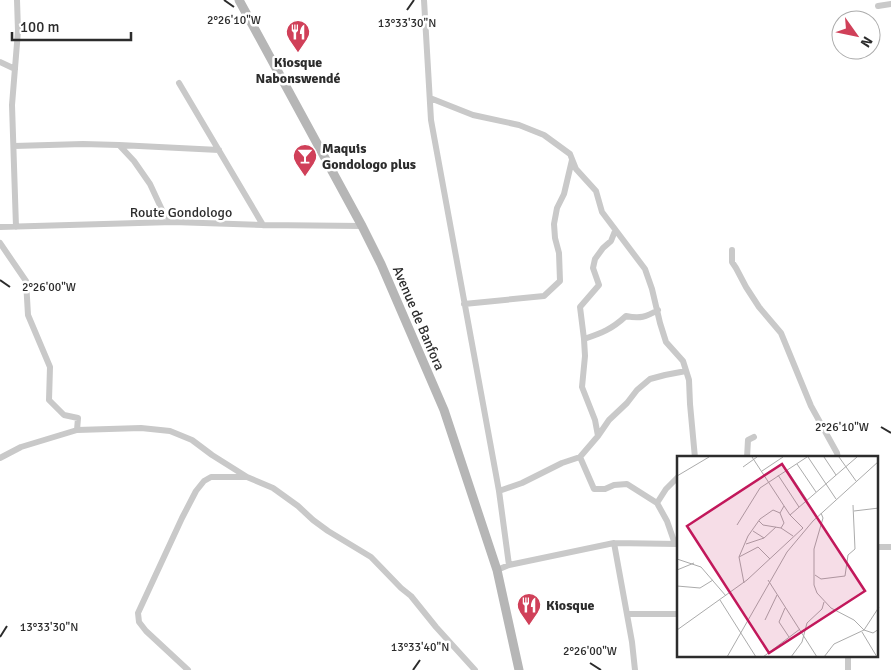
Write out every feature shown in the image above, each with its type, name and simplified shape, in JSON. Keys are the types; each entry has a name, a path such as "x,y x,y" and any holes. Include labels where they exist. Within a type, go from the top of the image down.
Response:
{"main road":[{"name":"Avenue de Banfora","path":"239,0 362,226 381,264 444,410 497,570 518,670"}],"street":[{"path":"16,227 12,105 18,31 17,0"},
{"path":"424,0 431,120 499,491 509,565"},
{"path":"878,6 891,4"},
{"path":"0,62 15,69"},
{"path":"179,83 263,225"},
{"path":"430,98 473,115 519,125 544,135 570,154 576,169 596,192 602,212 645,269 666,342 683,361 690,380 690,404 695,456"},
{"path":"14,146 83,144 219,150"},
{"path":"119,145 134,161 150,184 163,212 173,222"},
{"path":"464,304 544,296 560,280 559,253 554,224 557,208 564,194 572,160"},
{"name":"Route Gondologo","path":"0,227 173,222 362,226"},
{"path":"598,436 595,420 582,387 585,356 580,306 599,285 593,268 595,258 611,241 615,231"},
{"path":"0,243 26,281 28,315 50,367 50,400 64,415 78,418 77,430"},
{"path":"732,250 732,262 746,287 759,307 781,333 811,406 838,456"},
{"path":"584,339 615,326 626,316 638,319 658,310"},
{"path":"499,491 522,483 562,462 580,457 598,436 608,420 650,379 686,372"},
{"path":"0,458 21,447 77,430 141,428 170,432 192,440 247,477 273,488 328,531 371,557 411,596 475,670"},
{"path":"747,456 748,440 754,437"},
{"path":"497,570 509,565 614,543 677,544 657,503 627,484 614,485 605,489 594,489 580,457"},
{"path":"188,670 146,631 139,622 138,613 196,491 211,477 247,477"},
{"path":"657,503 666,489 677,478"},
{"path":"614,543 635,670"},
{"path":"878,547 891,547"},
{"path":"627,614 677,614"}],"place":[{"name":"Kiosque Nabonswendé","path":"298,53"},
{"name":"Maquis Gondologo plus","path":"305,177"},
{"name":"Kiosque","path":"529,626"}]}
